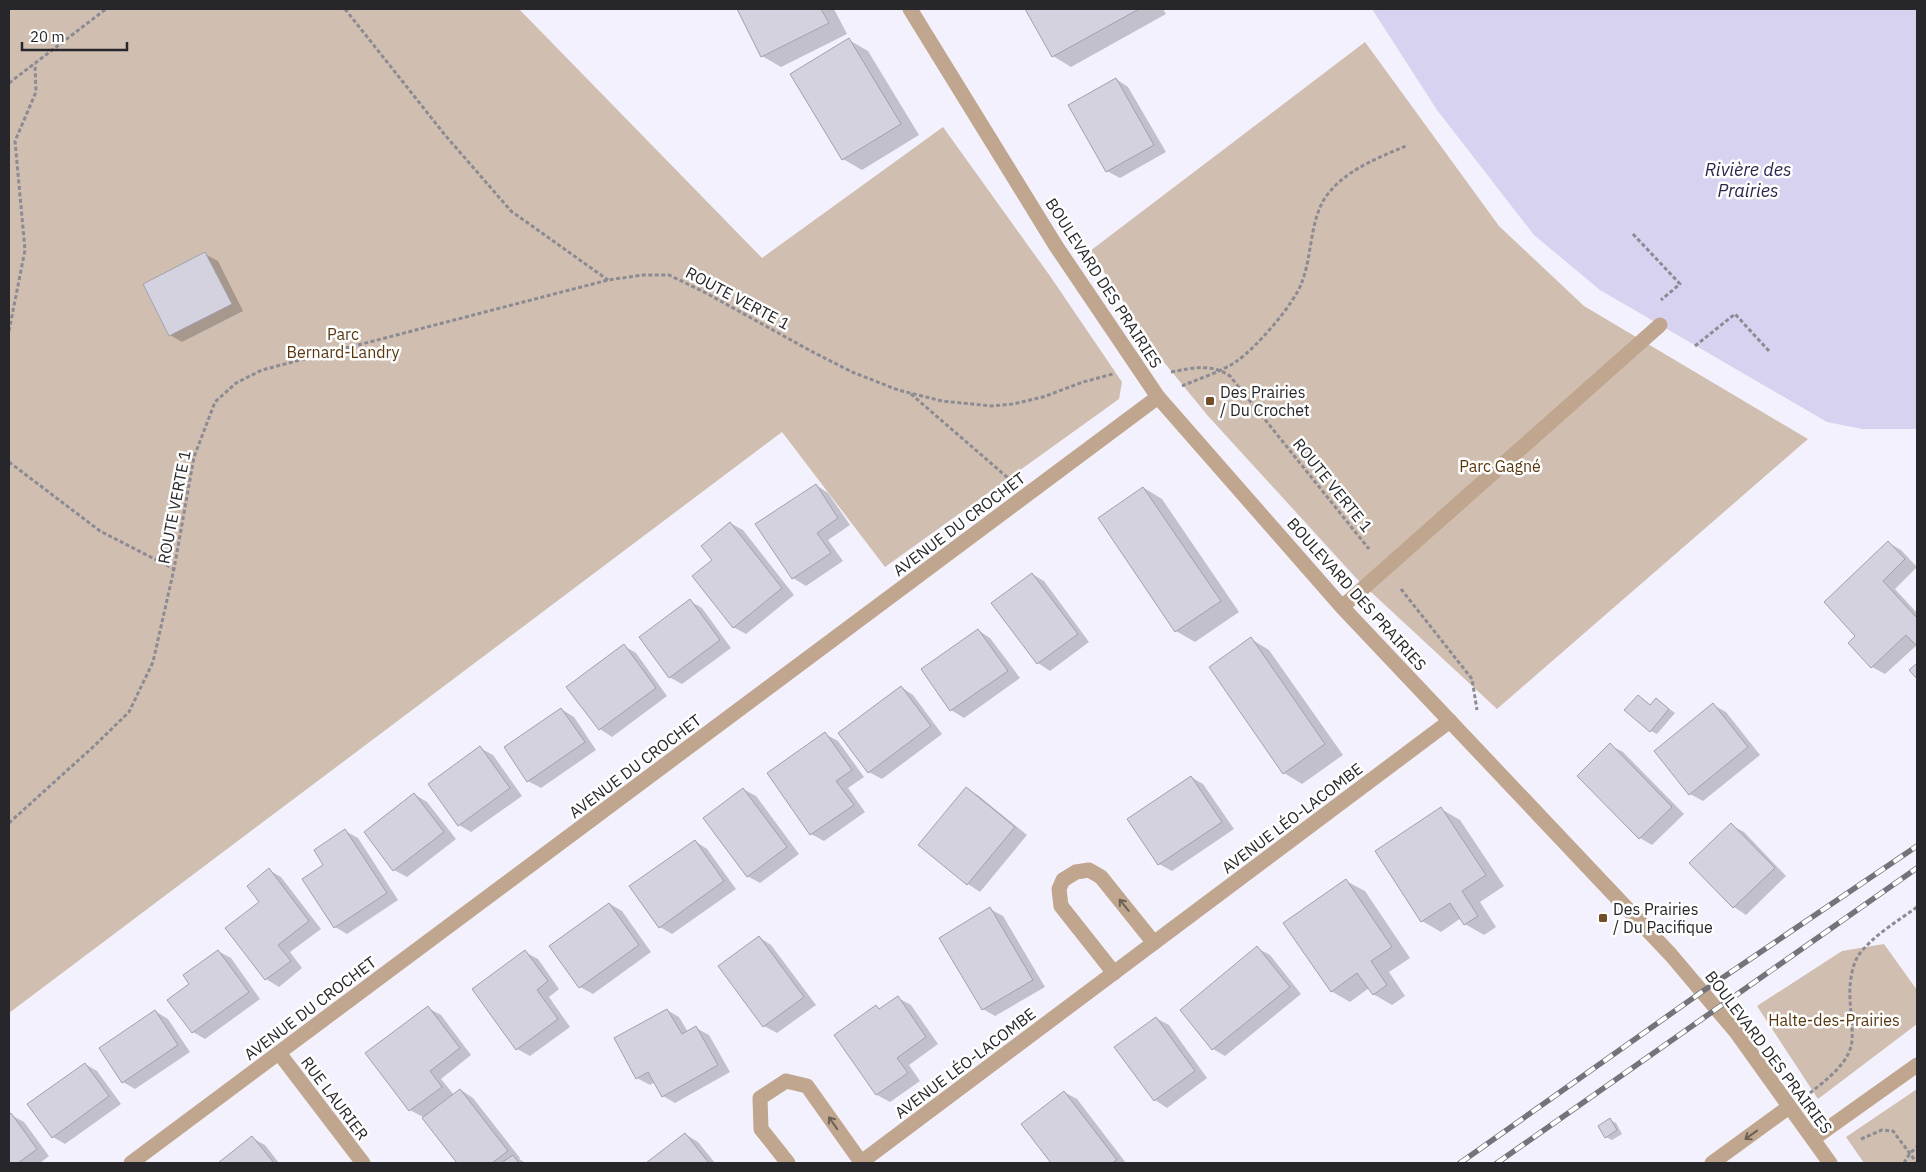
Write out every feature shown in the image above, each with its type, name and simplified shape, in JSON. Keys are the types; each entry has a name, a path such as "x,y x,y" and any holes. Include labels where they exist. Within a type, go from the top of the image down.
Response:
{"street":[{"name":"BOULEVARD DES PRAIRIES","path":"910,9 1056,246 1158,397 1342,607 1677,961 1726,1019 1830,1163"},
{"path":"1342,607 1660,325"},
{"name":"AVENUE DU CROCHET","path":"131,1163 1158,397"},
{"name":"AVENUE LÉO-LACOMBE","path":"788,1163 761,1129 760,1098 786,1082 807,1086 860,1163 1450,721"},
{"path":"1114,973 1061,906 1058,890 1063,880 1076,872 1089,870 1101,876 1154,943"},
{"name":"RUE LAURIER","path":"279,1053 363,1163"},
{"path":"1813,1139 1917,1065"},
{"path":"1712,1163 1789,1107"}],"path":[{"path":"9,83 106,9"},
{"path":"345,9 445,135 511,212 608,280"},
{"path":"9,331 25,250 14,141 36,92 34,64"},
{"path":"1158,397 1236,361 1249,351 1289,306 1302,282 1311,240 1325,198 1337,184 1355,169 1408,144"},
{"path":"1633,234 1680,284 1658,302"},
{"name":"ROUTE VERTE 1","path":"9,823 129,712 153,662 174,569 194,457 215,402 236,384 262,370 608,280 644,275 669,276 706,293 808,350 852,372 898,390 942,400 992,406 1013,404 1043,397 1083,382 1116,374 1145,377 1198,367 1219,369 1230,376 1472,679 1477,710"},
{"path":"1695,346 1736,314 1769,351"},
{"path":"910,393 1027,495"},
{"path":"9,462 100,531 174,569"},
{"path":"1809,1093 1834,1073 1850,1049 1852,1040 1851,976 1857,957 1868,944 1917,907"},
{"path":"1856,1141 1882,1130 1893,1131 1917,1163"},
{"path":"1904,1163 1910,1153 1917,1148"}],"green space":[{"name":"Parc Bernard-Landry","path":"9,9 519,9 762,258 943,127 1050,276 1122,382 1119,399 885,567 782,432 9,1013"},
{"name":"Parc Gagné","path":"1365,42 1499,226 1584,306 1808,439 1497,709 1357,579 1208,416 1163,361 1090,251"},
{"name":"Halte-des-Prairies","path":"1884,944 1917,990 1917,1024 1818,1099 1757,1006 1842,951"},
{"path":"1917,1089 1917,1163 1864,1163 1846,1137"}],"water":[{"name":"Rivière des Prairies","path":"1372,9 1917,9 1917,429 1862,429 1827,422 1600,290 1534,235 1437,110"}],"building":[{"path":"737,9 821,9 829,23 761,57"},
{"path":"1025,9 1139,9 1052,57"},
{"path":"849,38 901,124 842,160 790,74"},
{"path":"1116,78 1154,145 1106,172 1068,105"},
{"path":"205,252 232,304 169,336 143,284"},
{"path":"816,484 838,518 817,533 831,553 792,579 755,524"},
{"path":"1143,487 1221,601 1175,632 1098,518"},
{"path":"730,522 782,588 733,628 692,576 712,560 701,546"},
{"path":"1888,541 1905,559 1883,581 1917,618 1917,646 1906,635 1871,668 1848,643 1855,636 1824,602"},
{"path":"1032,573 1078,634 1037,664 991,603"},
{"path":"690,599 720,640 669,678 639,637"},
{"path":"978,629 1008,671 950,711 921,669"},
{"path":"1251,637 1325,744 1283,774 1209,667"},
{"path":"624,644 656,688 599,730 566,687"},
{"path":"1917,663 1917,679 1909,670"},
{"path":"901,686 931,726 868,773 838,733"},
{"path":"1638,695 1650,705 1656,698 1669,709 1650,732 1624,710"},
{"path":"1713,703 1748,747 1689,795 1654,751"},
{"path":"561,708 585,742 527,782 504,747"},
{"path":"825,732 852,770 836,781 854,805 810,835 767,773"},
{"path":"1610,743 1672,807 1639,839 1577,776"},
{"path":"480,746 510,788 458,826 428,784"},
{"path":"1191,776 1222,822 1158,865 1127,819"},
{"path":"966,787 1015,827 967,885 918,845"},
{"path":"743,788 787,847 747,877 703,818"},
{"path":"414,793 444,832 393,871 364,832"},
{"path":"1441,807 1486,875 1462,891 1478,916 1464,925 1450,903 1421,922 1375,851"},
{"path":"1731,823 1775,868 1733,908 1689,863"},
{"path":"345,829 387,893 334,928 302,879 323,865 314,850"},
{"path":"695,840 724,881 659,928 629,886"},
{"path":"269,868 309,921 278,945 291,961 265,980 225,928 259,902 247,886"},
{"path":"1346,879 1392,947 1371,961 1387,985 1373,995 1357,973 1331,992 1283,923"},
{"path":"609,903 639,945 579,988 549,946"},
{"path":"990,907 1033,980 982,1010 939,938"},
{"path":"759,936 804,997 763,1027 718,966"},
{"path":"1257,946 1290,987 1212,1050 1180,1010"},
{"path":"218,950 249,992 192,1033 167,1000 189,984 183,975"},
{"path":"525,950 548,981 537,990 558,1019 516,1050 472,989"},
{"path":"898,996 926,1037 897,1058 908,1073 876,1095 834,1035 876,1005 879,1009"},
{"path":"428,1006 460,1048 430,1071 442,1087 409,1111 365,1053"},
{"path":"667,1009 682,1034 696,1026 718,1065 662,1097 648,1072 636,1079 614,1038"},
{"path":"155,1010 178,1045 122,1083 99,1048"},
{"path":"1156,1017 1195,1071 1154,1101 1114,1047"},
{"path":"85,1063 109,1096 52,1138 27,1104"},
{"path":"460,1089 508,1151 492,1163 457,1163 422,1118"},
{"path":"1064,1091 1117,1160 1112,1163 1051,1163 1021,1124"},
{"path":"11,1113 37,1149 18,1163 9,1163 9,1115"},
{"path":"1610,1118 1617,1130 1605,1138 1598,1126"},
{"path":"685,1133 709,1163 646,1163"},
{"path":"252,1136 274,1163 218,1163"},
{"path":"513,1155 519,1163 501,1163"}],"railway":[{"path":"1460,1163 1703,991 1917,846"},
{"path":"1497,1163 1917,868"}],"place":[{"name":"Des Prairies / Du Crochet","path":"1210,401"},
{"name":"Des Prairies / Du Pacifique","path":"1603,918"}]}
